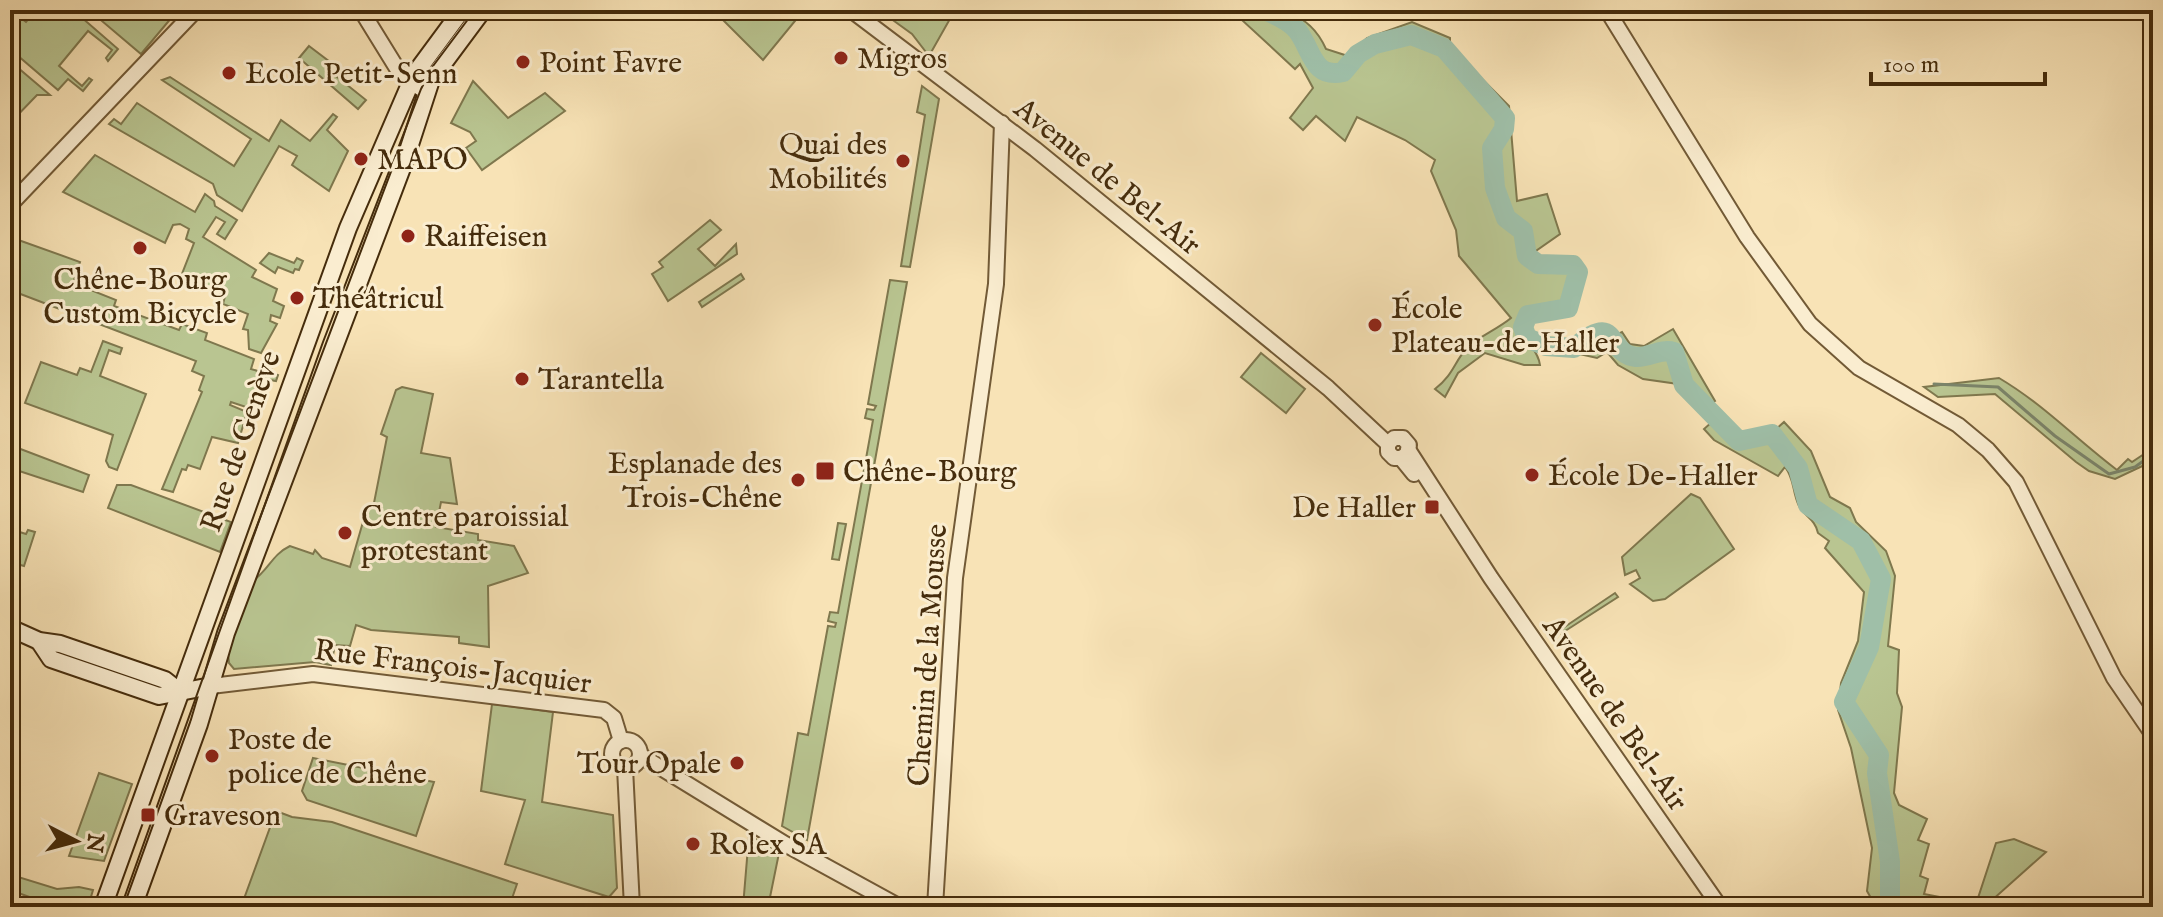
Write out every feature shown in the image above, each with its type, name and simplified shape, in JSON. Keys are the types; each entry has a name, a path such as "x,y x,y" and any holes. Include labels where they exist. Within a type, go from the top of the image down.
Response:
{"main road":[{"name":"Rue de Genève","path":"103,907 310,325 410,83 462,10"},
{"name":"Rue de Genève","path":"133,907 211,686 226,633 405,160 426,91 438,69 483,10"},
{"path":"10,628 39,641 60,644 165,680 179,691 211,686"}],"street":[{"path":"10,205 196,10"},
{"path":"361,10 410,83 426,91"},
{"name":"Avenue de Bel-Air","path":"851,10 1019,136 1328,388 1343,395 1392,441 1406,440 1405,455 1463,529 1470,547 1720,907"},
{"path":"1607,10 1747,237 1810,324 1859,368 1958,425 1988,450 2016,482 2114,678 2153,735"},
{"name":"Chemin de la Mousse","path":"935,907 955,578 996,284 1002,123"},
{"name":"Chemin de la Mousse","path":"1002,169 1019,136"},
{"name":"Rue François-Jacquier","path":"211,686 313,674 592,708 611,714 621,741"},
{"path":"640,755 635,764 625,768 615,763 612,753 621,741 632,741 640,755 785,844 900,907"},
{"path":"625,768 632,907"}],"green space":[{"path":"1265,9 1294,15 1317,33 1326,49 1348,56 1367,38 1412,22 1450,38 1450,47 1509,106 1517,201 1547,194 1560,234 1533,253 1534,267 1574,271 1573,289 1568,300 1555,307 1529,311 1521,318 1523,332 1540,365 1524,365 1485,353 1458,373 1445,397 1435,389 1471,344 1511,318 1459,256 1456,230 1431,171 1435,160 1405,140 1357,117 1345,141 1316,116 1303,130 1290,118 1313,88 1300,64 1295,69 1242,20 1216,10"},
{"path":"10,10 26,22 36,10 73,10 118,49 108,61 106,58 112,50 88,31 59,66 82,86 89,78 92,80 83,91 68,79 58,90 10,49"},
{"path":"101,10 178,10 141,54 96,16"},
{"path":"713,10 804,10 763,60"},
{"path":"886,10 955,10 929,56 912,34 883,13"},
{"path":"309,46 330,62 327,66 331,72 366,100 358,109 299,58"},
{"path":"10,61 50,95 37,95 10,123"},
{"path":"170,77 269,141 281,120 310,141 333,114 337,117 327,130 348,151 329,191 292,165 297,156 279,146 242,211 217,195 213,184 109,124 114,119 121,124 137,103 234,166 251,139 162,80"},
{"path":"473,81 508,118 545,93 565,111 482,170 466,148 476,141 470,132 451,123"},
{"path":"922,86 939,99 910,267 901,266 925,115 917,112"},
{"path":"95,155 195,212 205,194 214,201 215,206 237,220 225,239 217,234 225,222 216,217 203,237 256,270 252,277 277,289 273,301 284,306 280,318 271,315 270,321 277,324 261,353 249,349 248,330 243,329 248,314 223,304 225,296 180,279 194,243 186,239 189,229 180,224 173,225 165,243 63,192"},
{"path":"710,220 721,230 698,249 715,266 736,244 737,254 668,301 652,274 663,267 659,262"},
{"path":"10,237 80,262 73,283 116,300 114,306 179,330 182,324 207,333 205,340 254,359 251,369 261,372 265,363 272,366 270,372 278,375 276,381 259,378 249,408 231,402 230,405 247,412 238,443 212,437 200,469 188,465 186,470 182,469 173,492 162,489 202,392 199,390 204,376 192,371 196,361 10,290"},
{"path":"269,253 294,263 297,258 303,261 299,270 295,269 293,273 278,267 275,273 260,263"},
{"path":"741,274 744,279 702,307 699,302"},
{"path":"890,280 907,282 807,840 782,826 798,733 808,735 828,626 835,627 836,623 828,621 830,612 838,613 873,420 865,418 867,409 874,410 876,406 868,404"},
{"path":"1673,329 1715,401 1699,411 1678,384 1643,379 1618,365 1607,352 1597,358 1575,353 1600,336 1610,338 1622,332 1630,344 1644,346"},
{"path":"103,341 122,348 120,354 109,350 100,376 146,394 117,470 109,467 106,461 113,435 25,403 41,362 77,375 80,368 91,372"},
{"path":"1261,353 1305,389 1286,413 1241,377"},
{"path":"1999,378 2045,410 2117,470 2128,459 2132,462 2153,448 2153,461 2115,479 2089,471 1995,394 1938,397 1924,387"},
{"path":"402,387 433,394 421,453 450,458 457,504 441,502 436,527 478,534 478,540 514,546 528,573 488,586 489,647 459,643 459,637 371,630 356,625 350,646 335,645 331,665 315,662 234,669 229,663 228,652 251,582 278,554 290,546 313,554 315,550 322,558 350,567 367,508 373,508 387,437 381,434 396,390"},
{"path":"1713,421 1742,445 1767,437 1784,422 1811,451 1830,497 1850,508 1856,522 1886,551 1895,576 1888,646 1899,650 1897,693 1902,707 1894,793 1899,805 1927,819 1918,840 1929,844 1920,876 1928,879 1924,894 1976,904 1996,843 2014,839 2046,852 1991,901 2001,907 1876,907 1867,891 1872,848 1851,748 1838,710 1841,683 1858,641 1864,592 1825,548 1829,541 1818,533 1815,524 1799,506 1785,467 1778,476 1714,440 1704,429"},
{"path":"10,445 89,475 83,492 10,468"},
{"path":"117,485 131,485 231,522 220,552 108,508"},
{"path":"1691,494 1700,498 1734,549 1665,599 1653,601 1630,584 1640,578 1636,570 1625,575 1622,557"},
{"path":"838,523 846,524 839,560 832,559"},
{"path":"10,529 26,534 28,530 35,532 24,566 10,562"},
{"path":"1615,593 1618,597 1562,633 1563,628"},
{"path":"492,704 553,712 542,802 613,815 617,888 609,897 505,864 525,800 481,791"},
{"path":"313,758 434,782 416,836 307,800 302,791"},
{"path":"99,773 132,784 104,861 69,856"},
{"path":"276,811 292,817 332,822 517,884 509,907 241,907"},
{"path":"749,835 779,853 768,907 743,907"},
{"path":"10,864 18,877 57,889 79,887 93,890 88,907 57,907 10,890"}],"waterway":[{"path":"1265,10 1294,27 1319,67 1333,73 1343,72 1358,54 1375,44 1411,35 1444,48 1505,118 1504,129 1492,148 1495,188 1506,218 1523,231 1527,256 1538,264 1573,265 1578,272 1568,308 1528,315 1523,327 1527,338 1546,346 1574,348 1588,337 1605,333 1620,349 1636,357 1674,352 1684,385 1733,435 1739,441 1772,434 1798,468 1808,505 1861,541 1881,579 1869,647 1844,702 1879,755 1877,773 1890,862 1890,907"},
{"path":"1934,384 1998,387 2055,436 2109,474 2135,467 2153,454"}],"tram line":[{"path":"121,907 323,342 421,89 433,66 475,10"}],"place":[{"name":"Migros","path":"841,58"},
{"name":"Point Favre","path":"523,62"},
{"name":"Ecole Petit-Senn","path":"229,73"},
{"name":"MAPO","path":"361,159"},
{"name":"Quai des Mobilités","path":"903,161"},
{"name":"Raiffeisen","path":"408,236"},
{"name":"Chêne-Bourg Custom Bicycle","path":"140,248"},
{"name":"Théâtricul","path":"297,298"},
{"name":"École Plateau-de-Haller","path":"1375,325"},
{"name":"Tarantella","path":"522,379"},
{"name":"Chêne-Bourg","path":"825,471"},
{"name":"École De-Haller","path":"1532,475"},
{"name":"Esplanade des Trois-Chêne","path":"798,480"},
{"name":"De Haller","path":"1432,507"},
{"name":"Centre paroissial protestant","path":"345,533"},
{"name":"Poste de police de Chêne","path":"212,756"},
{"name":"Tour Opale","path":"737,763"},
{"name":"Graveson","path":"148,815"},
{"name":"Rolex SA","path":"693,844"}]}
